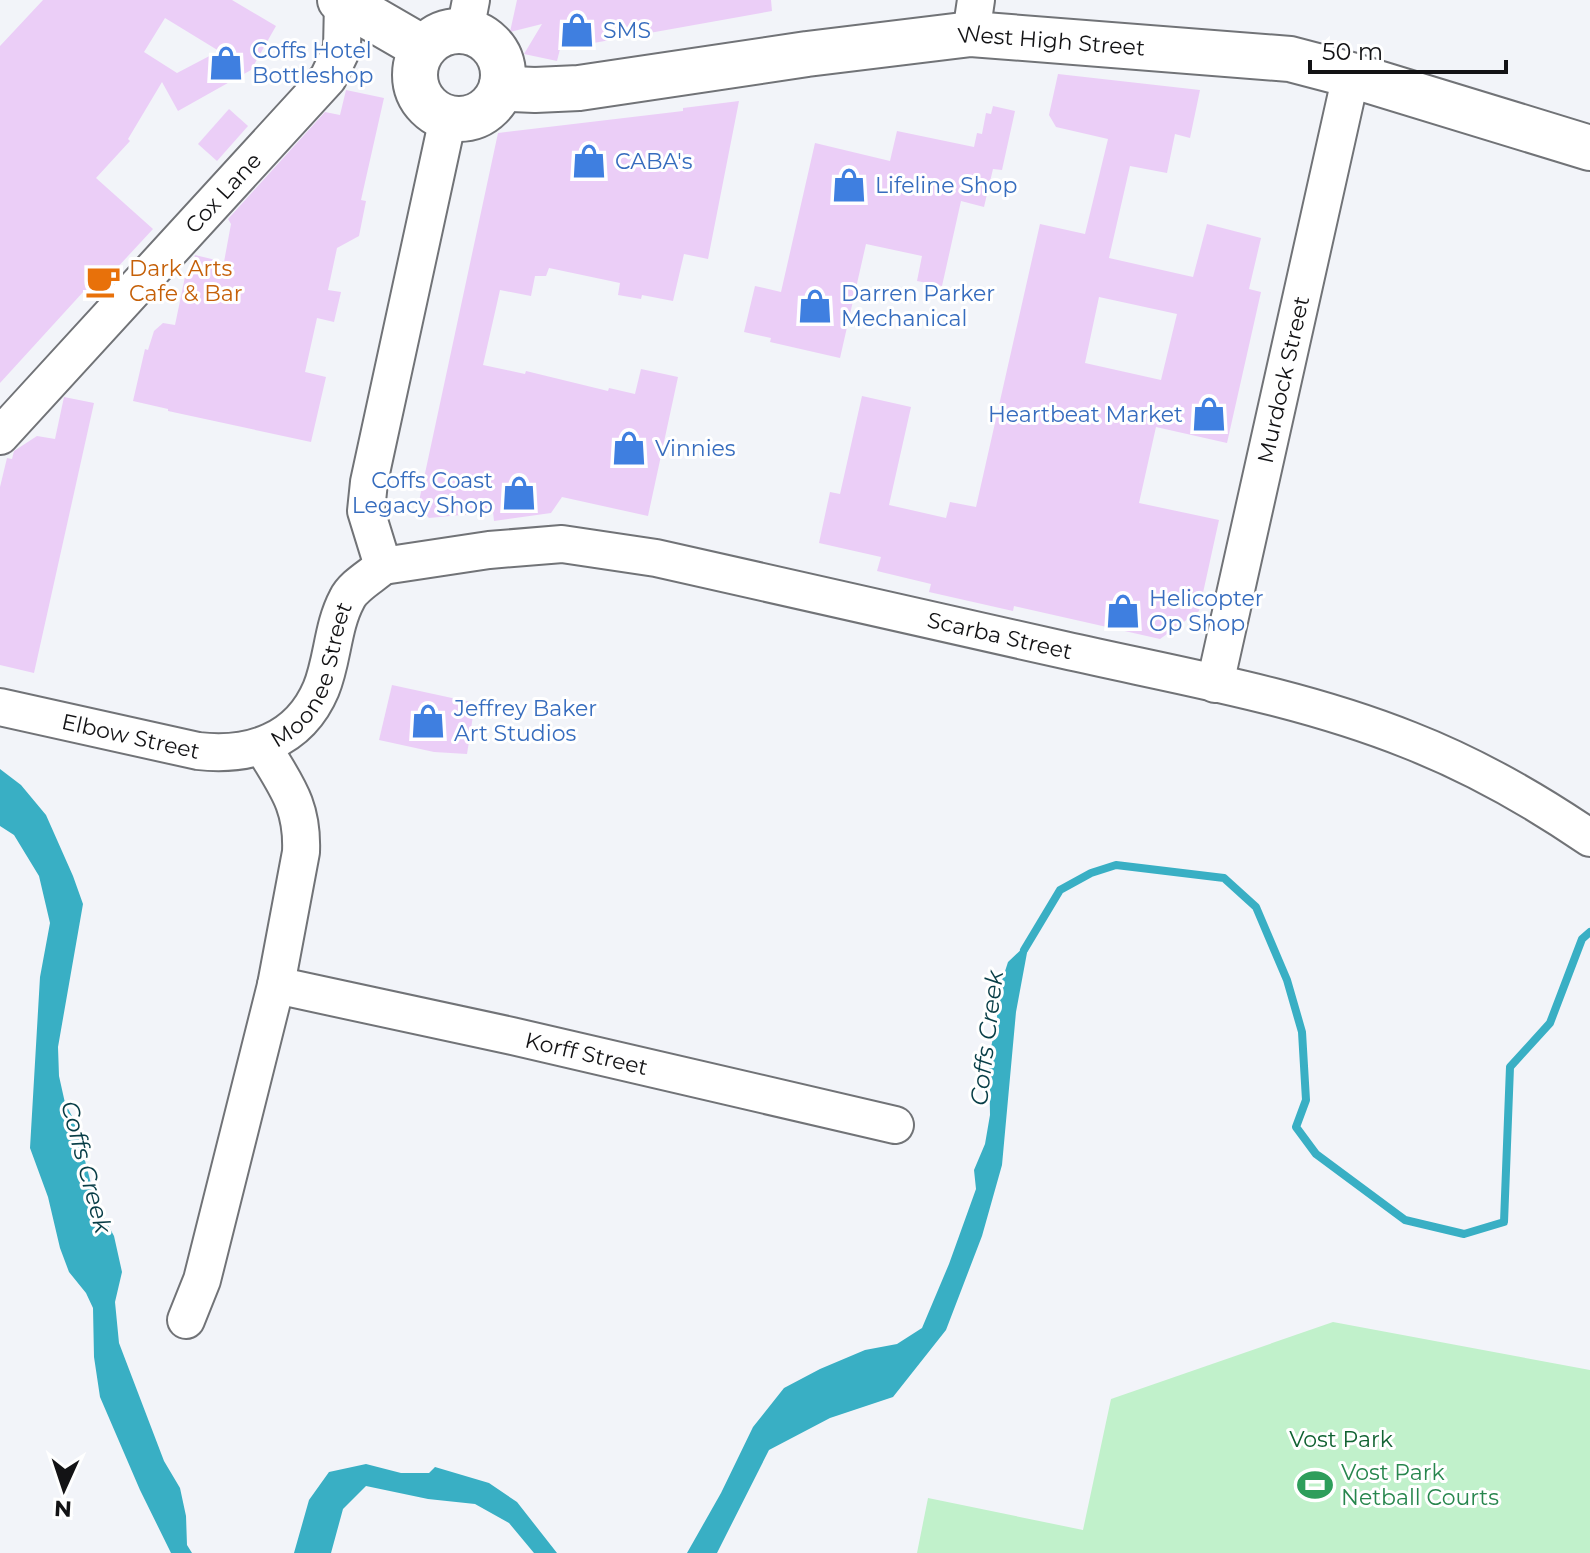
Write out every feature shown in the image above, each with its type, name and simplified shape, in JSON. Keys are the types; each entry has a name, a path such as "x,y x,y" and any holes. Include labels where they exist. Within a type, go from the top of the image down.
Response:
{"main road":[{"path":"342,1 423,48"},
{"path":"468,16 477,34 496,51 501,63 502,85 489,107 462,119 448,118 434,112 416,89 414,74 423,48 468,16"},
{"name":"West High Street","path":"502,85 512,89 535,90 579,88 807,54 973,17 1290,59 1590,148"}],"street":[{"name":"Cox Lane","path":"0,436 328,78 342,49 342,1"},
{"name":"Murdock Street","path":"1215,684 1351,75"},
{"path":"383,566 366,511 369,482 448,118"},
{"name":"Scarba Street","path":"383,566 489,550 562,544 656,558 1215,684 1321,711 1409,740 1490,777 1590,838"},
{"name":"Moonee Street","path":"186,1320 202,1280 276,985 301,852 302,829 297,804 263,747 304,715 321,689 336,625 348,596 383,566"},
{"name":"Elbow Street","path":"0,707 198,751 224,754 263,747"},
{"name":"Korff Street","path":"276,985 895,1125"}],"green space":[{"name":"Vost Park","path":"1333,1322 1590,1370 1590,1553 917,1553 928,1498 1083,1530 1111,1399"}],"water":[{"path":"0,769 21,785 46,815 83,904 58,1047 59,1076 65,1103 75,1122 96,1203 114,1236 122,1272 115,1302 119,1343 164,1461 180,1488 186,1516 187,1545 192,1553 171,1553 100,1397 94,1357 93,1308 86,1293 69,1272 48,1197 30,1148 40,977 50,923 39,876 14,835 0,826"},
{"path":"1029,942 1016,1012 1002,1165 982,1236 946,1330 893,1397 830,1418 769,1450 717,1553 687,1553 753,1427 784,1388 865,1350 897,1344 922,1328 976,1189 974,1170 985,1144 990,1115 989,1056 997,1021 997,996 1008,962"},
{"path":"366,1464 401,1473 429,1473 435,1467 489,1483 517,1502 557,1553 534,1553 509,1523 475,1504 428,1499 366,1486 343,1509 331,1553 294,1553 309,1500 329,1472"}],"building":[{"path":"43,0 232,0 276,26 251,70 178,111 162,82 128,139 130,141 96,178 153,229 90,297 84,291 0,383 0,46","holes":["165,18 219,51 177,73 144,52"]},
{"path":"517,0 771,0 772,11 560,49 557,61 524,54 542,24 510,32"},
{"path":"1058,74 1200,90 1190,138 1175,134 1167,173 1130,166 1109,258 1193,277 1207,224 1261,238 1249,289 1261,292 1227,443 1156,427 1139,503 1219,520 1199,611 1160,639 1014,606 1013,611 929,592 931,584 877,571 881,557 819,543 830,492 840,494 862,396 911,407 889,505 946,518 950,502 976,507 1040,224 1085,234 1108,139 1056,127 1049,115","holes":["1099,297 1177,314 1161,380 1085,363"]},
{"path":"346,90 384,98 361,200 366,201 359,236 337,248 328,290 341,292 334,322 317,318 305,372 326,377 311,442 133,401 145,349 148,350 154,331 163,323 175,325 186,272 191,273 195,255 224,262 231,224 228,219 325,112 340,115"},
{"path":"739,101 708,259 684,254 673,301 642,295 641,299 618,295 620,283 549,268 546,276 535,276 531,296 500,290 483,365 635,394 641,369 678,377 648,516 562,497 551,513 494,521 493,512 429,518 418,506 498,133 683,111 683,108"},
{"path":"993,106 1015,111 1002,170 993,169 984,207 961,201 942,286 917,281 922,256 866,244 840,358 770,342 771,338 744,332 755,286 781,292 815,143 890,161 897,131 974,147 977,133 982,134 986,113 991,114"},
{"name":"Coffs Hotel Bottleshop","path":"229,109 248,126 217,161 198,144"},
{"path":"64,397 94,403 34,673 0,665 0,487 7,458 12,459 14,451 37,436 55,439"},
{"name":"Jeffrey Baker Art Studios","path":"392,685 475,703 467,754 434,752 379,740"}],"waterway":[{"name":"Coffs Creek","path":"1024,950 1060,890 1091,873 1116,865 1224,878 1256,907 1287,980 1302,1032 1306,1100 1296,1127 1316,1154 1405,1220 1464,1234 1504,1222 1510,1067 1550,1023 1582,939 1590,932"}],"place":[{"name":"SMS","path":"577,30"},
{"name":"Coffs Hotel Bottleshop","path":"226,63"},
{"name":"CABA's","path":"589,161"},
{"name":"Lifeline Shop","path":"849,185"},
{"name":"Dark Arts Cafe & Bar","path":"103,281"},
{"name":"Darren Parker Mechanical","path":"815,306"},
{"name":"Heartbeat Market","path":"1209,414"},
{"name":"Vinnies","path":"629,448"},
{"name":"Coffs Coast Legacy Shop","path":"519,493"},
{"name":"Helicopter Op Shop","path":"1123,611"},
{"name":"Jeffrey Baker Art Studios","path":"428,721"},
{"name":"Vost Park Netball Courts","path":"1315,1485"}]}
